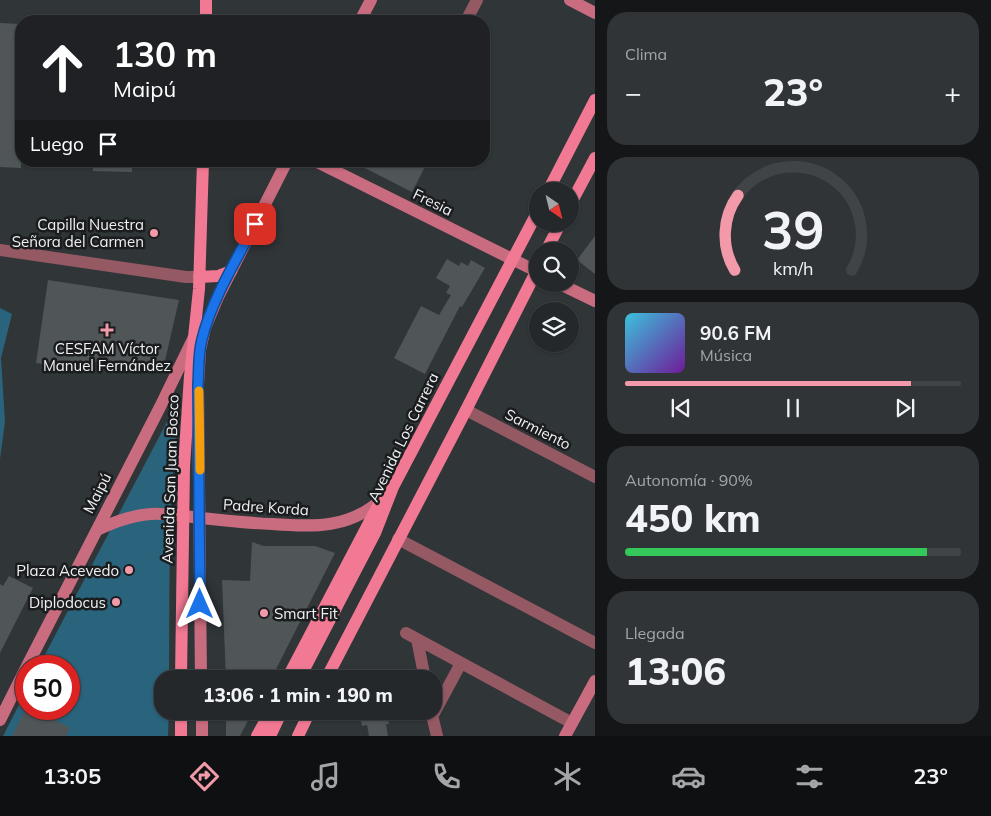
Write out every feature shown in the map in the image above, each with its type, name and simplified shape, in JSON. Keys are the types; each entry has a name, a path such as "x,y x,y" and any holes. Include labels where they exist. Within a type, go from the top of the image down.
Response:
{"main road":[{"path":"206,0 206,15"},
{"path":"363,15 372,0"},
{"path":"570,0 595,13"},
{"path":"553,182 595,100"},
{"path":"579,188 595,158"},
{"name":"Avenida San Juan Bosco","path":"201,670 198,338 202,167"},
{"name":"Maipú","path":"33,655 160,407 198,338 284,167"},
{"name":"Fresia","path":"327,167 529,267"},
{"name":"Avenida Los Carrera","path":"304,670 375,533 393,487 529,228"},
{"path":"199,277 218,276 231,271"},
{"path":"331,670 529,287"},
{"path":"576,292 595,302"},
{"name":"Avenida San Juan Bosco","path":"181,670 184,466 198,338"},
{"name":"Padre Korda","path":"97,530 140,515 151,514 246,523 317,526 342,522 354,517 381,500 393,487"},
{"path":"293,670 381,500"},
{"path":"565,736 595,681"},
{"name":"Maipú","path":"0,720 15,691"},
{"path":"181,720 181,736"},
{"path":"202,720 202,736"},
{"path":"258,736 266,720"},
{"path":"270,736 278,720"},
{"path":"298,736 306,720"}],"street":[{"path":"469,15 477,0"},
{"path":"0,250 186,277 199,277"},
{"name":"Sarmiento","path":"466,410 595,477"},
{"path":"398,539 595,643"},
{"path":"421,670 412,636 572,723"},
{"path":"442,695 461,663"},
{"path":"433,720 437,736"}],"shaded area":[{"path":"0,308 12,314 1,358 5,422 0,459"},
{"name":"Plaza Acevedo","path":"181,395 171,501 169,670 154,670 154,720 169,720 168,736 3,736 15,713 15,720 80,720 80,655 45,655"}],"building":[{"path":"0,23 15,24 15,167 21,168 0,167"},
{"path":"93,167 132,167 132,172 93,171"},
{"path":"363,167 425,167 412,192"},
{"path":"595,236 595,274 579,262 579,257"},
{"path":"447,259 459,266 461,262 468,266 471,260 485,268 462,307 460,306 425,374 394,358 421,306 439,315 451,295 446,293 450,286 436,278"},
{"name":"CESFAM Víctor Manuel Fernández","path":"48,280 179,300 164,365 79,361 77,369 36,363"},
{"path":"252,542 264,546 315,546 335,553 276,670 226,670 222,580 250,581"},
{"path":"9,576 33,588 0,653 0,584 3,586"},
{"path":"20,720 55,720 70,728 66,736 12,736"},
{"path":"226,720 248,720 240,736 226,736"},
{"path":"361,720 388,720 389,724 386,724 388,736 369,736 367,725 362,726"}],"slow traffic":[{"path":"199,391 200,470"}],"place":[{"name":"Capilla Nuestra Señora del Carmen","path":"154,233"},
{"name":"CESFAM Víctor Manuel Fernández","path":"107,330"},
{"name":"Plaza Acevedo","path":"129,570"},
{"name":"Diplodocus","path":"116,602"},
{"name":"Smart Fit","path":"264,613"}],"route":[{"path":"200,604 198,385 201,341 218,297 255,224"}]}
